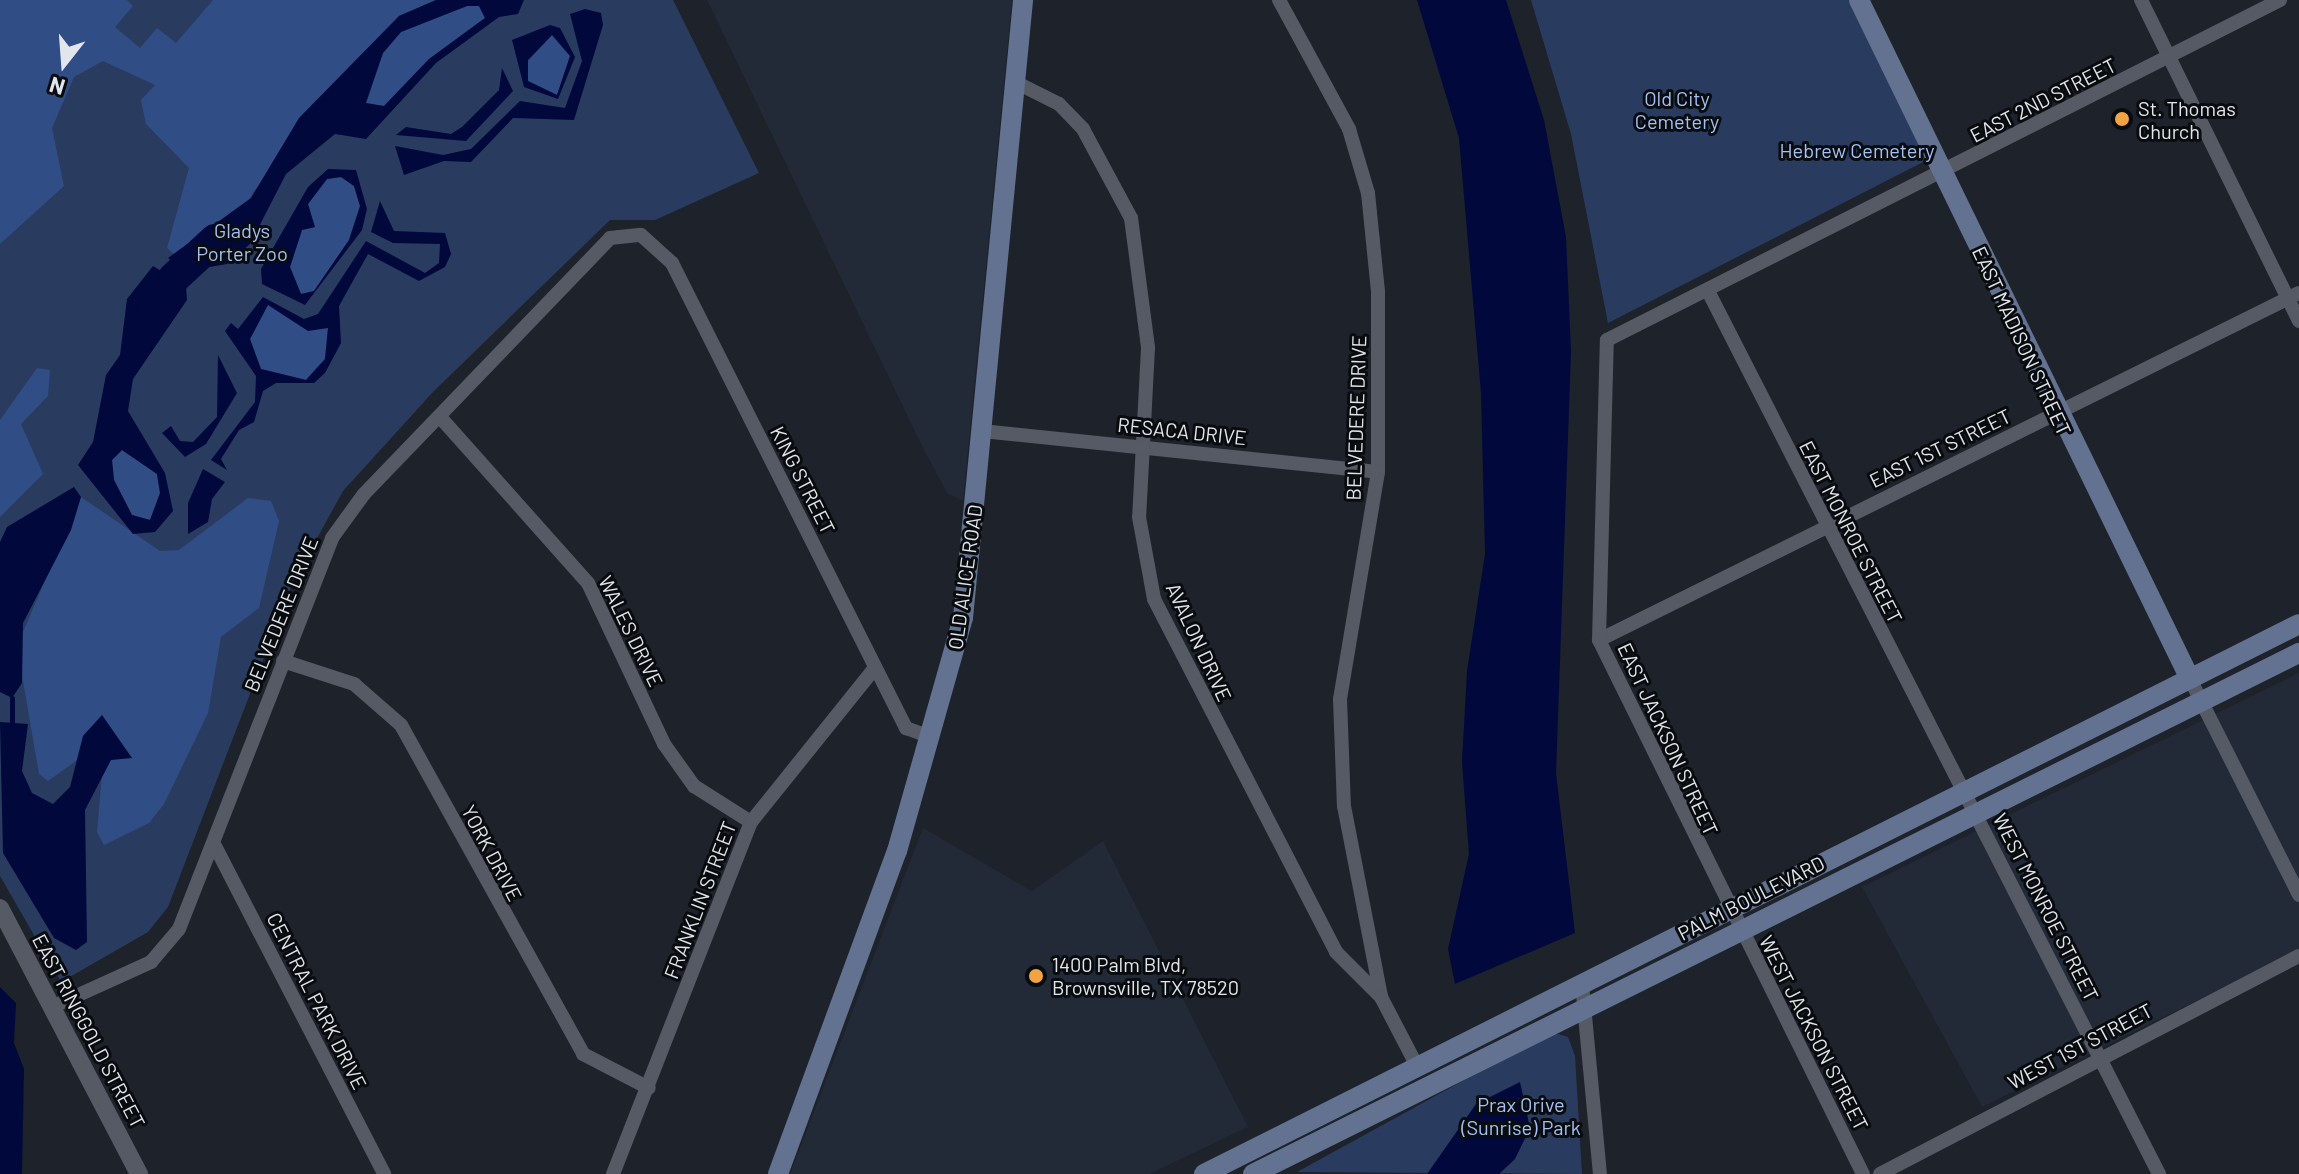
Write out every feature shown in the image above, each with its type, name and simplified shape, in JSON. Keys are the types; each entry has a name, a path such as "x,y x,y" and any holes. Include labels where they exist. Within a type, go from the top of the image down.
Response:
{"main road":[{"name":"OLD ALICE ROAD","path":"778,1174 931,737 963,618 1023,0"},
{"name":"EAST MADISON STREET","path":"1859,0 2055,414 2190,679"},
{"name":"PALM BOULEVARD","path":"1253,1174 1585,1011 1732,919 1959,790 2299,624"},
{"name":"PALM BOULEVARD","path":"1204,1174 1582,984 1974,811 2203,704 2299,653"},
{"path":"2077,733 2090,757"}],"street":[{"name":"BELVEDERE DRIVE","path":"1279,0 1324,73 1368,193 1378,291 1378,472 1340,699 1344,806 1381,997"},
{"path":"2141,0 2293,296 2299,321"},
{"name":"EAST 2ND STREET","path":"1607,340 2171,58 2280,0"},
{"name":"AVALON DRIVE","path":"1017,83 1059,104 1083,129 1131,218 1148,348 1139,517 1154,599 1336,952 1381,997 1418,1068"},
{"name":"BELVEDERE DRIVE","path":"52,1007 151,962 179,929 215,846 332,538 440,417 610,238 641,235"},
{"name":"KING STREET","path":"641,235 672,263 906,728 931,737"},
{"name":"EAST MONROE STREET","path":"1708,291 1959,790"},
{"name":"EAST 1ST STREET","path":"1599,640 2293,296"},
{"name":"EAST JACKSON STREET","path":"1607,340 1599,640 1732,919"},
{"name":"WALES DRIVE","path":"440,417 588,583 664,744 694,786 751,822"},
{"name":"RESACA DRIVE","path":"982,431 1378,472"},
{"name":"YORK DRIVE","path":"283,661 354,684 401,725 583,1054 649,1088"},
{"name":"FRANKLIN STREET","path":"613,1174 751,822 874,669"},
{"path":"2190,679 2299,895"},
{"name":"WEST MONROE STREET","path":"1959,790 1974,811 2159,1174"},
{"name":"CENTRAL PARK DRIVE","path":"215,846 384,1174"},
{"name":"EAST RINGGOLD STREET","path":"0,908 139,1174"},
{"name":"WEST JACKSON STREET","path":"1732,919 1863,1174"},
{"name":"WEST 1ST STREET","path":"1880,1174 2101,1056 2299,956"},
{"path":"1582,984 1600,1174"}],"shaded area":[{"path":"0,0 127,0 133,6 115,27 140,48 157,28 176,43 213,0 436,0 399,16 254,191 218,258 195,272 167,248 189,168 146,124 141,100 155,85 103,61 74,77 52,128 64,186 0,244"},
{"path":"436,0 524,0 518,14 499,17 436,63 366,139 335,134 286,174 250,244 227,264 186,271 168,258 251,198 299,118 399,16","holes":["467,6 479,6 485,18 429,59 384,106 366,103 383,53 401,32"]},
{"path":"707,0 1012,0 963,501 947,493 921,444"},
{"path":"1417,0 1506,0 1544,120 1566,237 1571,352 1556,773 1575,933 1455,984 1448,949 1469,854 1462,762 1467,671 1485,554 1481,393 1459,138"},
{"path":"467,6 479,6 485,18 429,59 384,106 365,103 383,53 401,32"},
{"path":"585,9 601,13 603,25 574,120 513,118 471,162 444,161 404,175 395,146 443,155 471,149 520,101 565,108 582,61 570,14"},
{"path":"550,25 560,28 575,57 558,99 524,87 512,40","holes":["552,35 570,56 557,95 528,81 528,60"]},
{"path":"552,35 570,56 557,95 528,81 528,61"},
{"path":"502,68 513,91 466,141 396,135 406,127 451,134 499,90"},
{"path":"328,169 356,170 367,209 362,230 305,305 262,284 261,269 308,187","holes":["341,177 354,186 360,206 349,240 314,291 301,294 290,267 302,230 315,227 308,204 327,179"]},
{"path":"341,177 354,186 360,206 349,240 314,291 301,294 290,267 302,230 314,227 308,204 327,179"},
{"path":"380,201 394,231 445,233 451,254 445,267 419,281 368,254 339,306 341,343 325,373 314,383 276,383 263,391 254,422 239,430 221,459 227,470 211,460 255,402 256,376 225,331 231,323 238,329 263,297 304,319 318,314 366,241 425,273 439,263 440,244 393,243 371,232","holes":["268,305 308,331 328,328 325,359 306,380 261,369 250,339"]},
{"path":"153,266 186,286 187,300 133,379 128,411 165,473 173,511 155,532 133,534 78,465 93,442 106,375 120,355 127,299","holes":["122,450 157,474 160,493 150,520 132,515 114,480 112,460"]},
{"path":"268,305 328,328 325,359 306,380 261,369 249,339"},
{"path":"218,355 237,393 206,444 185,457 162,433 171,426 180,441 193,442 217,417"},
{"path":"37,368 50,370 48,396 21,424 43,474 0,517 0,420"},
{"path":"122,450 157,474 160,493 150,520 132,515 114,480 112,460"},
{"path":"203,469 225,482 212,499 208,522 188,534 188,503"},
{"path":"74,487 81,497 71,530 23,623 22,683 12,698 0,692 0,542 7,527"},
{"path":"81,497 160,551 179,550 248,498 271,501 279,521 259,608 221,637 208,713 164,804 149,823 104,845 97,832 105,740 48,781 39,774 17,646"},
{"path":"2299,673 2299,950 1982,1107 1862,887"},
{"path":"102,715 132,758 111,760 85,810 87,942 76,950 54,938 3,853 0,722 28,724 22,771 32,793 53,804 70,787 83,736"},
{"path":"923,828 1032,891 1103,841 1248,1127 1149,1174 790,1174"},
{"path":"0,987 16,1003 14,1043 24,1069 22,1174 0,1174"},
{"path":"1520,1082 1530,1128 1515,1159 1499,1174 1427,1174 1476,1104"}],"green space":[{"name":"Gladys Porter Zoo","path":"0,0 673,0 759,173 655,220 610,220 433,392 343,491 293,582 168,907 148,932 61,982 0,876"},
{"name":"Old City Cemetery","path":"1531,0 1854,0 1933,157 1608,323 1571,134"},
{"name":"Prax Orive (Sunrise) Park","path":"1552,1032 1568,1037 1575,1056 1582,1174 1297,1172"}],"waterway":[{"path":"152,313 174,278 215,240"},
{"path":"12,698 12,722"}],"place":[{"name":"St. Thomas Church","path":"2122,119"},
{"name":"1400 Palm Blvd, Brownsville, TX 78520","path":"1036,976"}],"park label":[{"name":"Hebrew Cemetery","path":"1857,150"}]}
